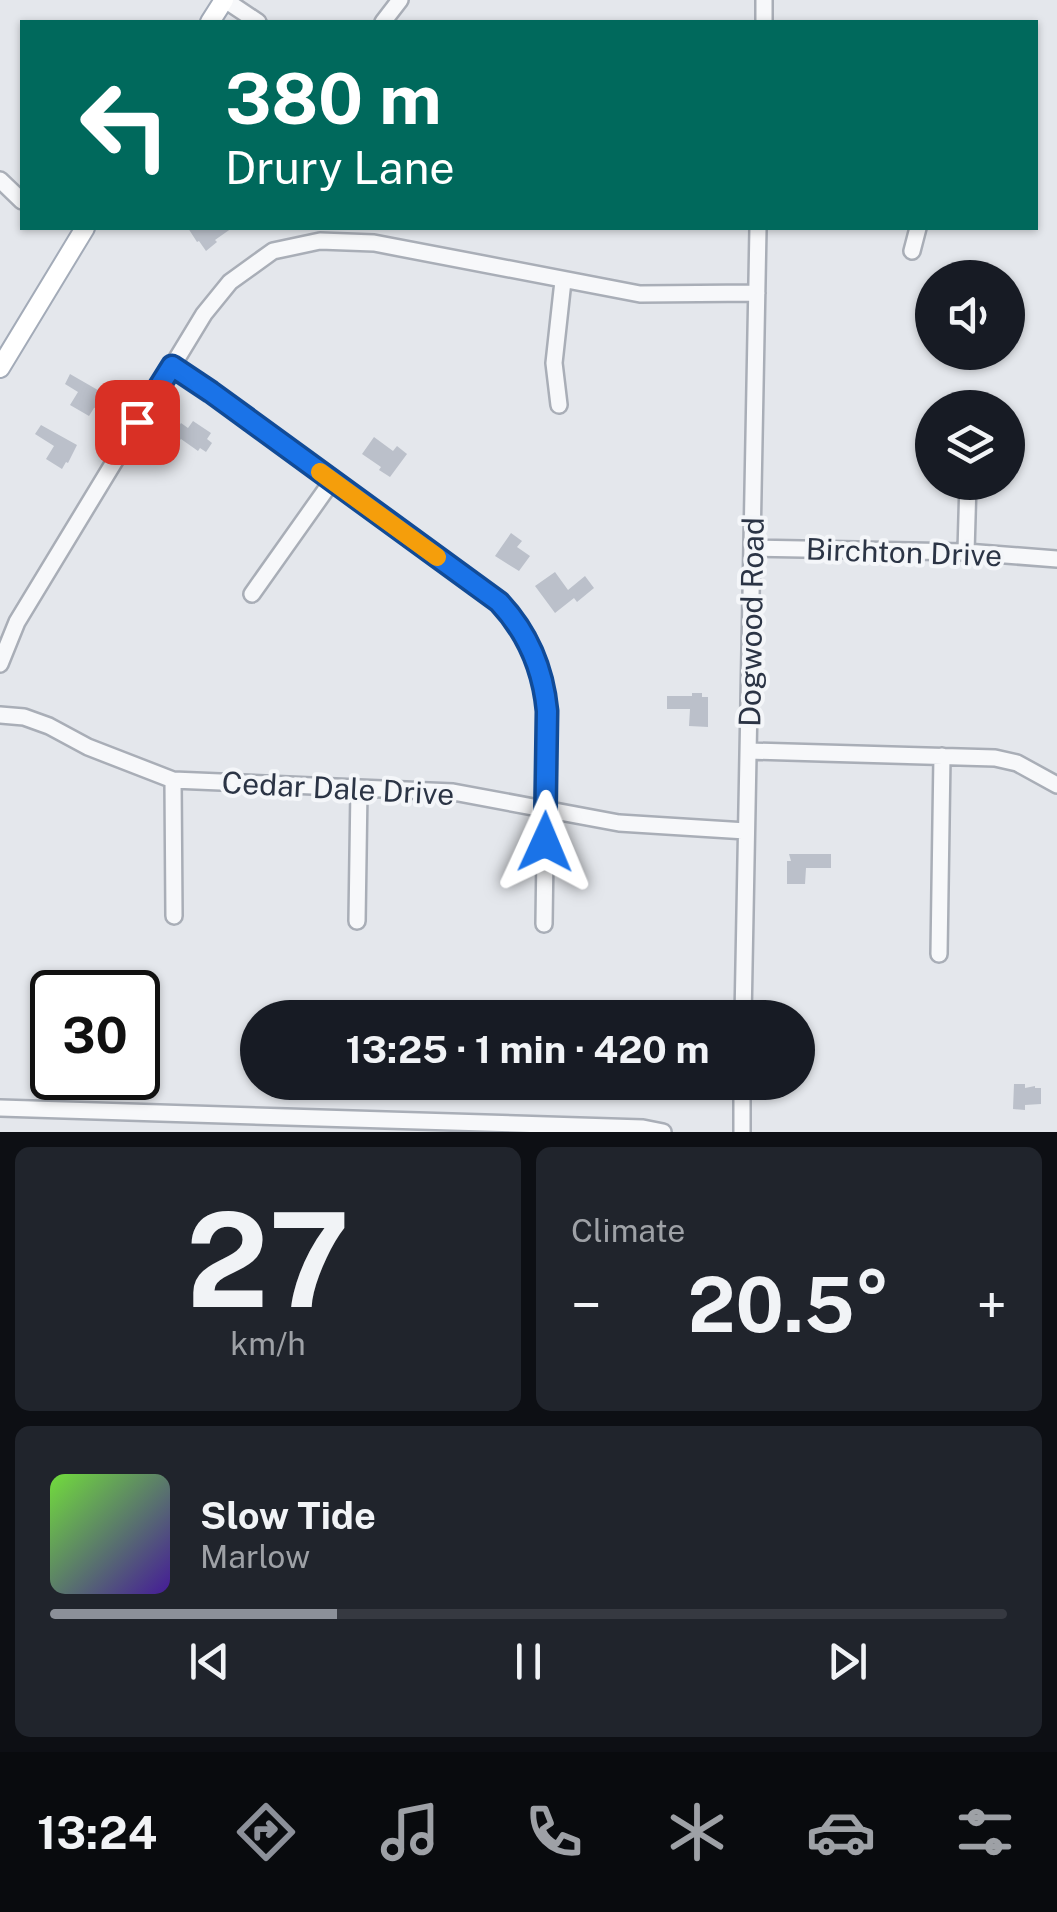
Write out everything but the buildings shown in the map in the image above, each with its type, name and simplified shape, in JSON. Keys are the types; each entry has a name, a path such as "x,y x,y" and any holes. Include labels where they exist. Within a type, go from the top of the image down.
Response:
{"main road":[{"path":"0,368 76,230"}],"street":[{"path":"224,0 255,20"},
{"path":"0,180 20,199"},
{"name":"Dogwood Road","path":"743,1000 758,230"},
{"path":"912,251 917,230"},
{"path":"0,664 17,622 216,296 240,272 273,251 320,240 374,243 640,294 757,293"},
{"path":"559,404 554,363 562,281"},
{"path":"172,366 499,602 521,629 532,648 545,693 544,924"},
{"path":"252,594 332,481"},
{"path":"966,552 967,500"},
{"name":"Birchton Drive","path":"752,548 966,552 1057,559"},
{"name":"Cedar Dale Drive","path":"0,714 49,726 88,747 173,780 453,792 651,826 746,830"},
{"path":"749,752 994,758 1017,764 1057,785"},
{"path":"940,954 942,756"},
{"path":"173,780 174,916"},
{"path":"357,921 359,790"},
{"path":"742,1100 742,1132"},
{"path":"0,1108 643,1128 663,1132"},
{"path":"184,1132 185,1114"}],"slow traffic":[{"path":"320,472 437,557"}],"route":[{"path":"137,422 172,366 499,602 532,648 545,693 545,842"}]}
